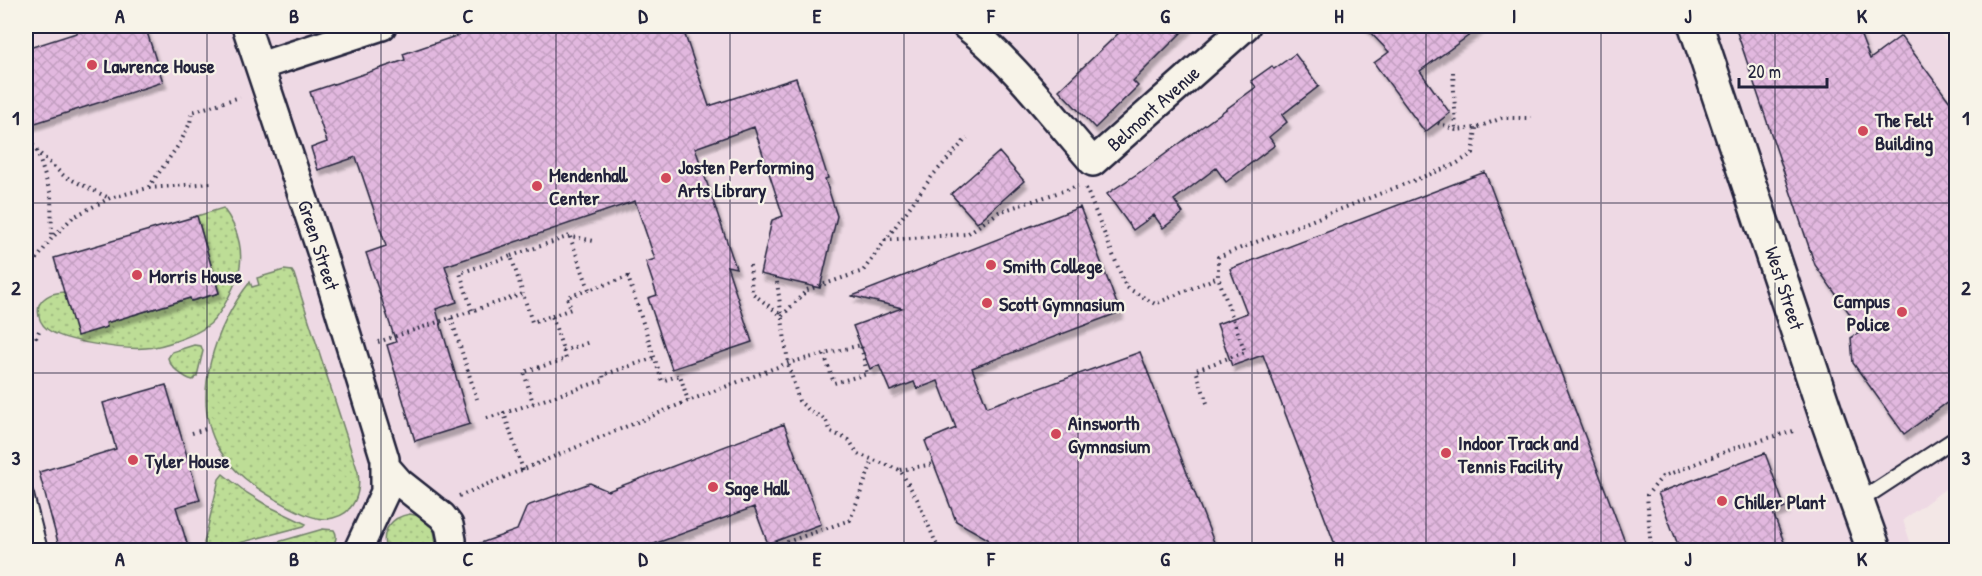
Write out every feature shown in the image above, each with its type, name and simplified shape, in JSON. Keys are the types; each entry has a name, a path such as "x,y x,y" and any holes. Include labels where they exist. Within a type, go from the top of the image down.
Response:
{"main road":[{"name":"West Street","path":"1696,26 1827,418 1874,550"}],"street":[{"name":"Green Street","path":"246,26 322,254 380,442 385,466 385,492 365,546"},
{"path":"260,66 382,26"},
{"name":"Belmont Avenue","path":"979,29 1093,162 1246,26"},
{"path":"385,466 399,482 442,516 449,525 451,550"}],"lane":[{"path":"1858,502 1956,438"},
{"path":"26,495 40,550"}],"path":[{"path":"1940,26 1956,42"},
{"path":"1453,72 1455,130"},
{"path":"148,188 180,143 192,112 240,97"},
{"path":"1438,123 1455,130 1476,128 1502,118 1531,118"},
{"path":"1207,403 1196,370 1245,352 1218,277 1218,257 1456,164 1473,153 1476,128"},
{"path":"26,135 37,151 64,176 110,198"},
{"path":"782,316 807,291 863,271 933,175 967,138"},
{"path":"37,151 51,195 52,238"},
{"path":"26,274 52,238 73,217 110,198 148,188 211,183"},
{"path":"885,240 967,234 999,212 1085,184 1126,287 1155,304 1218,277"},
{"path":"570,236 589,290"},
{"path":"472,310 460,273 570,236 594,241"},
{"path":"511,256 532,322 571,309 567,297 628,277 662,381 680,375 688,401"},
{"path":"750,265 752,292 782,316"},
{"path":"777,282 789,363 799,401 810,411 826,420 831,432 849,440 858,454 900,470 934,464"},
{"path":"372,344 523,294"},
{"path":"533,404 524,372 566,359 552,316"},
{"path":"451,318 477,399"},
{"path":"36,338 39,332"},
{"path":"563,351 590,342"},
{"path":"450,500 688,401 789,363 824,354 861,345 867,374 834,383 824,354"},
{"path":"487,418 604,380 603,375 654,358"},
{"path":"504,413 523,470"},
{"path":"192,433 206,429"},
{"path":"1651,550 1647,495 1662,477 1740,446 1797,430"},
{"path":"764,550 850,520 873,460"},
{"path":"900,470 939,550"}],"shaded area":[{"name":"Smith College","path":"26,26 1930,26 1956,49 1956,481 1903,520 1913,550 26,550"}],"green space":[{"path":"223,208 237,234 240,252 239,272 221,310 204,328 170,343 136,348 109,346 67,338 55,334 43,324 39,315 39,305 47,297 56,293 64,292 78,335 107,327 106,323 190,298 192,301 219,293 197,216"},
{"path":"284,270 292,271 294,274 358,472 359,480 355,501 347,512 333,518 326,519 304,514 252,484 237,472 225,457 210,429 206,407 207,385 210,362 217,340 238,299 250,282 252,287 259,285 257,278"},
{"path":"194,345 201,346 203,351 197,376 193,380 178,372 168,358 172,352"},
{"path":"223,474 268,506 306,524 206,550 204,543 219,479"},
{"path":"410,514 423,518 431,526 435,537 434,550 386,550 385,537 389,526 397,518"},
{"path":"323,529 334,530 336,535 330,550 250,550"}],"building":[{"name":"Lawrence House","path":"98,26 145,26 163,82 26,126 26,49"},
{"name":"Mendenhall Center","path":"485,26 682,26 709,106 796,78 828,178 825,179 837,216 820,288 760,274 772,220 783,216 754,127 695,148 736,268 727,266 752,342 672,369 648,298 657,295 646,262 655,259 635,201 445,266 457,302 436,309 470,424 415,441 387,345 396,342 366,253 386,246 356,157 318,170 311,148 327,142 310,92 405,60 403,54"},
{"path":"1126,26 1188,26 1133,81 1138,86 1095,128 1059,90"},
{"path":"1364,26 1482,26 1420,71 1450,113 1425,132 1374,63 1389,52"},
{"path":"1735,26 1857,26 1870,59 1901,36 1956,110 1956,396 1904,434 1853,363 1851,338 1862,331 1815,265"},
{"path":"1295,54 1319,86 1282,115 1287,122 1269,137 1275,145 1226,182 1216,168 1174,200 1183,213 1163,228 1154,215 1133,230 1107,194 1256,87 1251,81 1272,66 1274,69"},
{"path":"999,152 1024,181 977,223 951,194"},
{"name":"Indoor Track and Tennis Facility","path":"1485,172 1628,550 1337,550 1263,355 1232,366 1217,324 1247,313 1230,269"},
{"name":"Ainsworth Gymnasium","path":"1080,207 1120,312 972,368 987,407 1140,352 1217,550 992,550 988,539 956,521 925,441 956,428 938,381 917,389 914,382 890,391 879,365 870,369 853,326 902,308 852,296"},
{"name":"Morris House","path":"197,216 219,293 191,301 190,298 106,323 107,327 77,336 54,258"},
{"name":"Tyler House","path":"166,385 200,500 176,507 189,550 60,550 39,472 116,449 103,403"},
{"name":"Sage Hall","path":"784,424 821,524 768,544 754,507 638,550 468,550 467,548 517,530 527,506 590,483 608,491"},
{"name":"Chiller Plant","path":"1765,453 1785,508 1773,513 1787,550 1680,550 1658,493"}],"place":[{"name":"Lawrence House","path":"92,65"},
{"name":"The Felt Building","path":"1863,131"},
{"name":"Josten Performing Arts Library","path":"666,178"},
{"name":"Mendenhall Center","path":"537,186"},
{"name":"Smith College","path":"991,265"},
{"name":"Morris House","path":"137,275"},
{"name":"Scott Gymnasium","path":"987,303"},
{"name":"Campus Police","path":"1902,312"},
{"name":"Ainsworth Gymnasium","path":"1056,434"},
{"name":"Indoor Track and Tennis Facility","path":"1446,453"},
{"name":"Tyler House","path":"133,460"},
{"name":"Sage Hall","path":"713,487"},
{"name":"Chiller Plant","path":"1722,501"}]}
